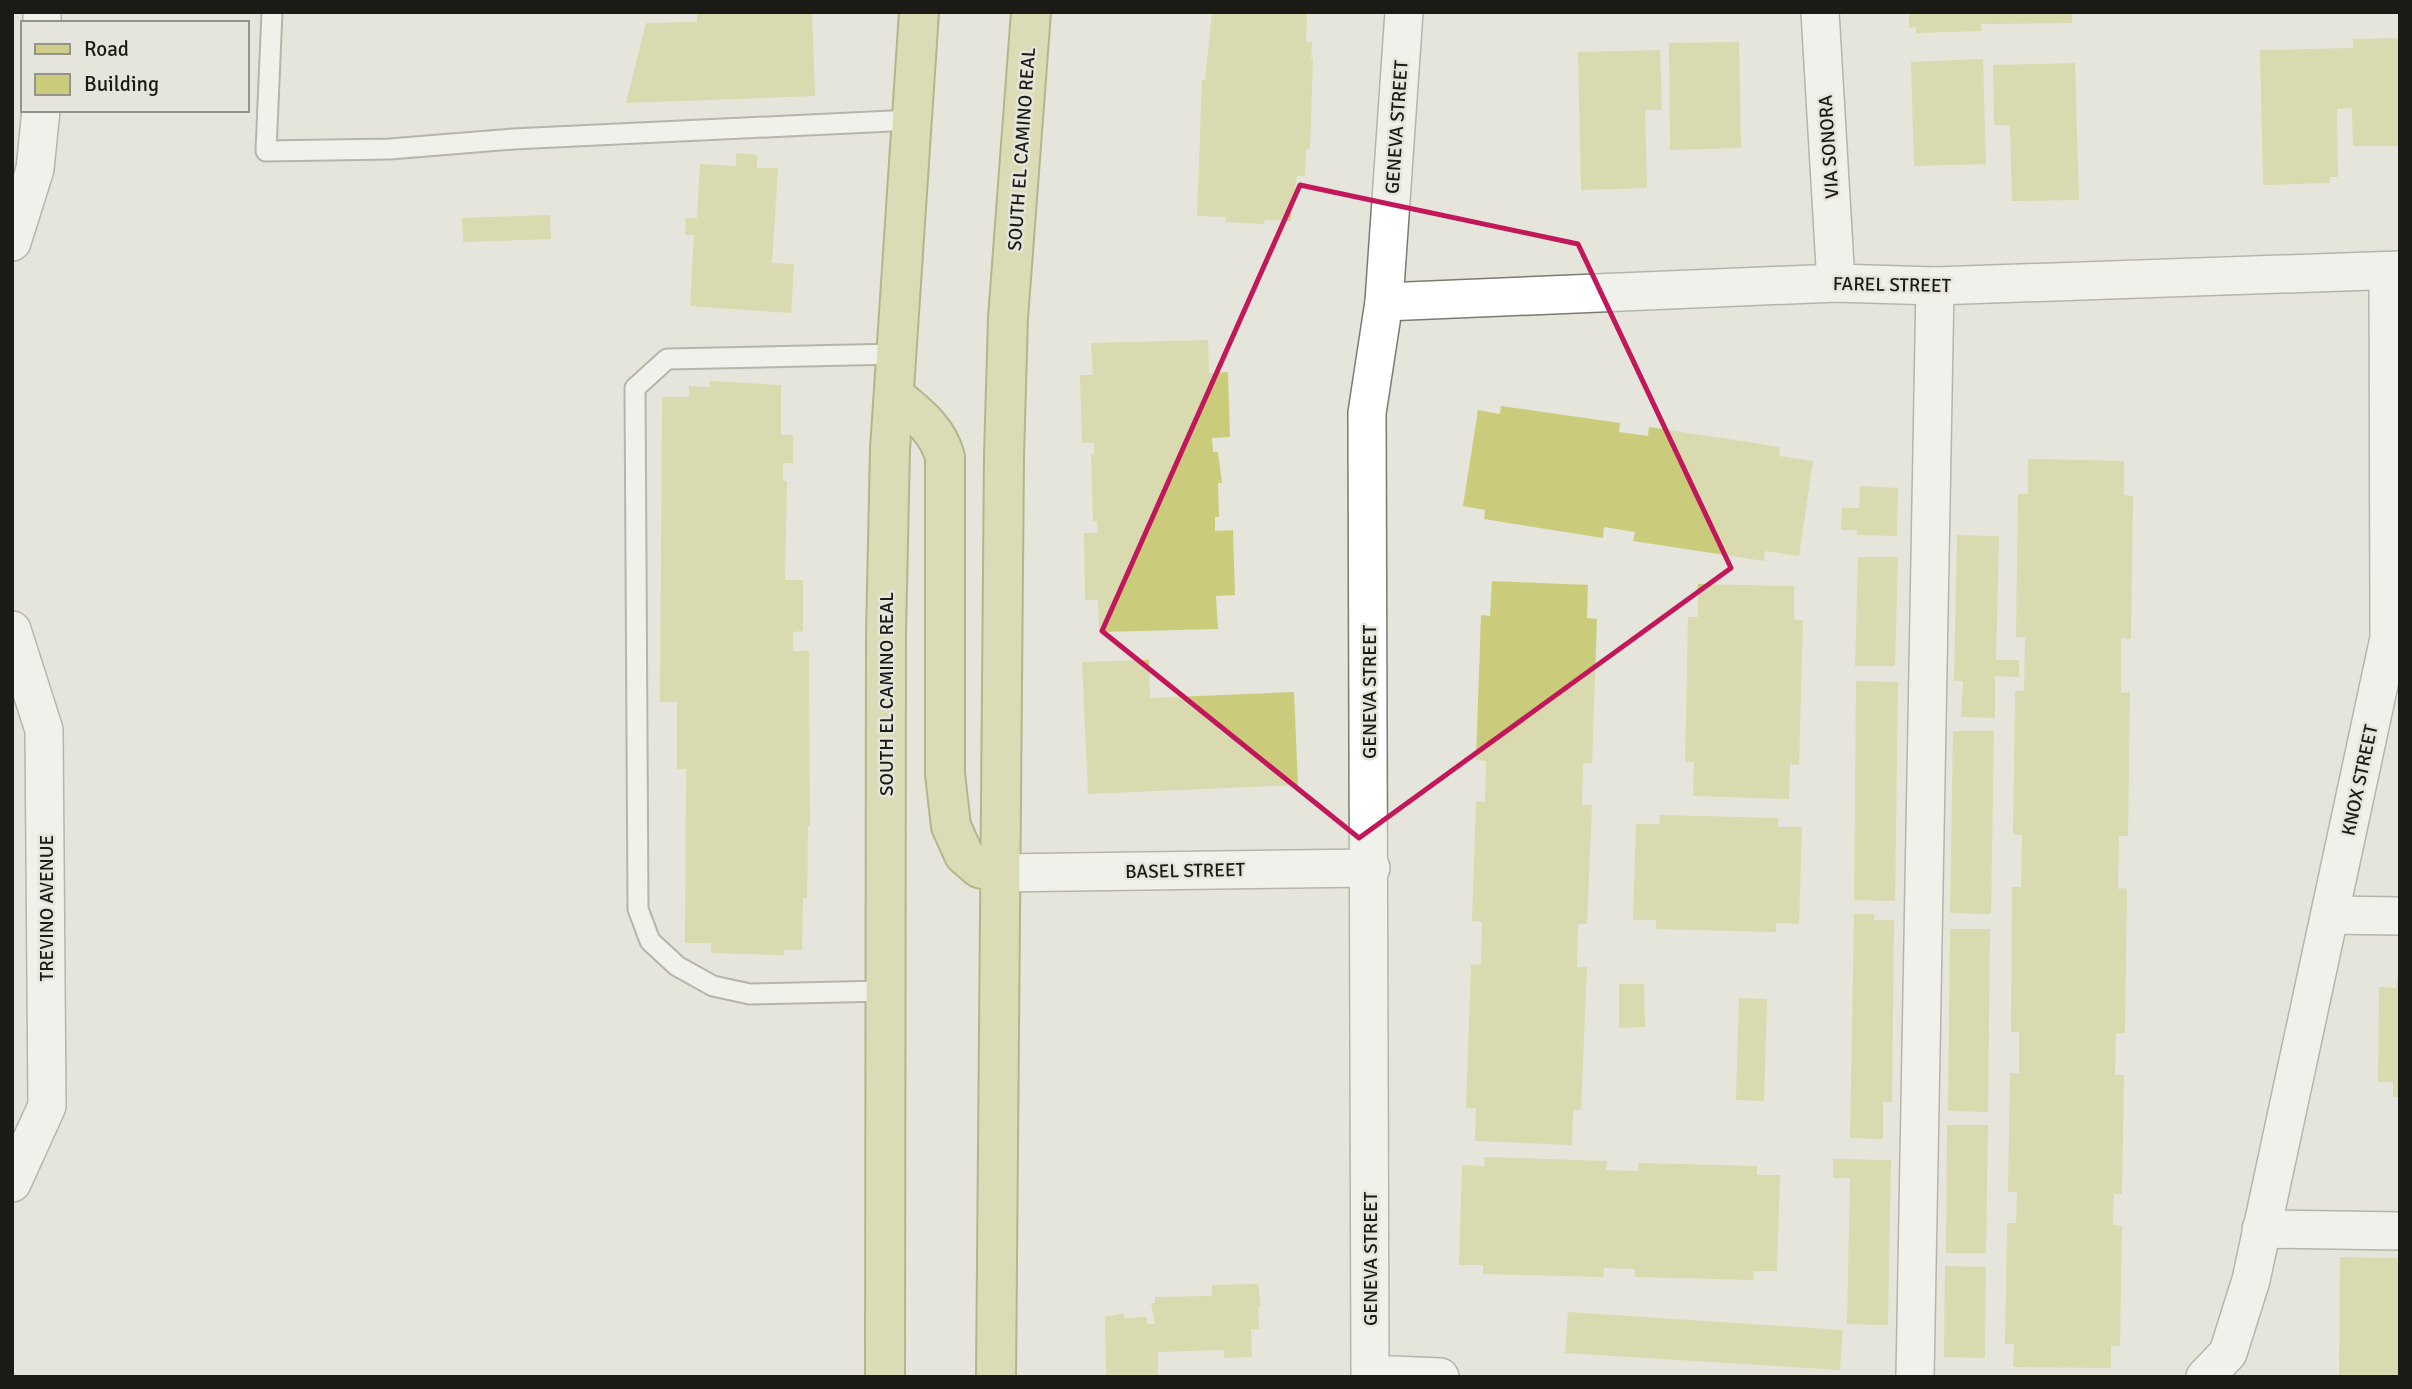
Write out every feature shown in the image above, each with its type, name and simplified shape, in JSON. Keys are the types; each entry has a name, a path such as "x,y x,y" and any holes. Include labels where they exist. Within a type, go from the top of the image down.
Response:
{"main road":[{"name":"SOUTH EL CAMINO REAL","path":"885,1377 886,634 896,354 919,12"},
{"name":"SOUTH EL CAMINO REAL","path":"996,1377 1008,318 1031,12"},
{"path":"894,395 927,422 940,440 944,457 945,774 951,826 964,855 979,868 1000,873"}],"street":[{"name":"GENEVA STREET","path":"1404,12 1384,302 1367,413 1371,868 1370,1374 1440,1377"},
{"name":"VIA SONORA","path":"1820,12 1836,283"},
{"path":"12,242 35,169 41,112"},
{"name":"FAREL STREET","path":"1384,302 1836,283 1935,286 2394,271"},
{"name":"KNOX STREET","path":"2205,1377 2228,1353 2250,1280 2389,638 2394,271"},
{"path":"1915,1377 1935,286"},
{"name":"TREVINO AVENUE","path":"12,631 44,730 47,1106 12,1182"},
{"name":"BASEL STREET","path":"1000,873 1371,868"},
{"path":"2330,915 2400,916"},
{"path":"2261,1229 2400,1231"}],"lane":[{"path":"272,12 266,151 390,149 513,139 912,120"},
{"path":"885,991 750,995 713,986 677,966 650,941 638,909 635,388 667,359 896,354"}],"highlighted area":[{"path":"1300,185 1578,244 1731,568 1359,838 1102,631"}],"building":[{"path":"697,12 812,12 815,96 626,103 646,23 697,22"},
{"path":"1212,12 1307,12 1306,42 1312,42 1313,58 1310,149 1306,149 1305,176 1297,176 1290,221 1265,220 1264,224 1225,222 1226,217 1197,216 1202,80 1205,80"},
{"path":"1909,12 2072,12 2072,23 1981,24 1982,31 1916,33 1916,27 1909,28"},
{"path":"2400,38 2400,146 2353,146 2352,108 2337,109 2338,177 2330,177 2330,183 2263,185 2260,50 2353,48 2353,39"},
{"path":"1739,42 1741,148 1670,150 1669,43"},
{"path":"1660,50 1662,110 1645,110 1647,188 1581,190 1578,52"},
{"path":"1983,59 1986,164 1914,166 1911,62"},
{"path":"2075,63 2079,200 2012,201 2010,125 1994,125 1993,65"},
{"path":"736,153 757,155 757,168 778,168 772,263 794,264 791,313 690,306 694,235 685,235 686,218 697,218 700,164 736,166"},
{"path":"550,215 551,239 463,242 462,218"},
{"path":"1208,340 1209,373 1228,372 1230,437 1212,438 1213,452 1218,452 1222,483 1218,483 1219,517 1215,517 1215,531 1233,530 1235,595 1216,596 1218,629 1099,632 1098,600 1085,600 1084,533 1098,533 1097,521 1093,521 1091,454 1094,454 1094,443 1082,443 1080,375 1093,375 1091,343"},
{"path":"709,381 781,385 781,435 793,435 793,463 783,463 783,481 787,481 785,580 803,580 803,631 793,632 793,651 809,651 810,826 807,898 803,898 802,950 784,950 784,955 711,953 711,943 685,943 686,769 677,769 677,702 660,702 662,397 689,397 689,386 710,387"},
{"path":"1501,406 1620,423 1619,432 1648,436 1649,427 1780,447 1779,456 1813,461 1799,556 1765,551 1764,561 1633,541 1635,532 1604,527 1603,538 1484,519 1485,510 1463,506 1478,410 1500,414"},
{"path":"2028,459 2124,461 2124,495 2133,496 2131,639 2121,638 2121,693 2130,692 2128,836 2119,836 2118,889 2127,888 2125,1033 2116,1033 2115,1075 2124,1075 2122,1194 2114,1194 2113,1225 2122,1226 2120,1346 2111,1346 2111,1368 2013,1367 2014,1344 2005,1344 2007,1223 2016,1223 2017,1192 2008,1192 2010,1073 2019,1073 2019,1032 2011,1032 2012,887 2021,887 2022,835 2013,834 2015,691 2024,691 2025,637 2016,637 2018,494 2028,494"},
{"path":"1860,486 1898,488 1897,536 1857,535 1857,530 1841,530 1842,508 1859,508"},
{"path":"1957,535 1999,536 1996,660 2019,660 2019,677 1995,676 1995,718 1961,717 1963,681 1954,681"},
{"path":"1858,557 1898,557 1895,666 1855,666"},
{"path":"1492,581 1588,585 1587,618 1597,619 1592,763 1583,763 1582,805 1592,805 1587,924 1578,924 1577,967 1587,967 1581,1110 1573,1110 1572,1145 1475,1141 1476,1108 1466,1108 1471,964 1481,965 1482,922 1472,921 1476,801 1485,802 1486,761 1476,760 1481,615 1490,616"},
{"path":"1698,584 1794,586 1794,620 1803,620 1799,765 1790,764 1789,799 1693,796 1694,762 1685,762 1688,617 1698,617"},
{"path":"1149,660 1150,698 1294,692 1298,785 1088,794 1082,662"},
{"path":"1856,681 1898,682 1895,901 1854,900"},
{"path":"1953,731 1994,731 1991,914 1950,913"},
{"path":"1659,815 1778,818 1778,827 1802,827 1799,924 1776,923 1776,932 1656,929 1656,920 1633,920 1636,824 1660,824"},
{"path":"1854,914 1874,914 1874,920 1894,920 1892,1102 1883,1102 1883,1139 1850,1138"},
{"path":"1950,929 1990,929 1988,1112 1948,1111"},
{"path":"2397,977 2400,977 2400,1097 2393,1097 2393,1082 2378,1082 2379,987 2396,988"},
{"path":"1619,984 1644,984 1645,1027 1619,1028"},
{"path":"1739,998 1767,999 1764,1101 1736,1100"},
{"path":"1947,1125 1988,1125 1986,1253 1946,1253"},
{"path":"1484,1157 1607,1161 1606,1170 1638,1171 1638,1163 1757,1166 1757,1175 1780,1175 1777,1271 1753,1271 1754,1280 1635,1277 1635,1269 1604,1268 1603,1277 1483,1274 1483,1265 1459,1265 1462,1165 1485,1166"},
{"path":"1833,1159 1891,1160 1888,1325 1847,1324 1850,1178 1833,1178"},
{"path":"2340,1257 2400,1258 2400,1377 2339,1377"},
{"path":"1945,1266 1986,1267 1985,1358 1944,1357"},
{"path":"1258,1284 1261,1307 1258,1307 1259,1329 1251,1329 1252,1357 1224,1358 1224,1350 1158,1352 1158,1377 1106,1377 1105,1317 1124,1313 1124,1318 1147,1317 1147,1324 1155,1324 1151,1303 1155,1303 1155,1297 1212,1296 1212,1285"},
{"path":"1568,1312 1843,1330 1840,1370 1565,1353"}]}
